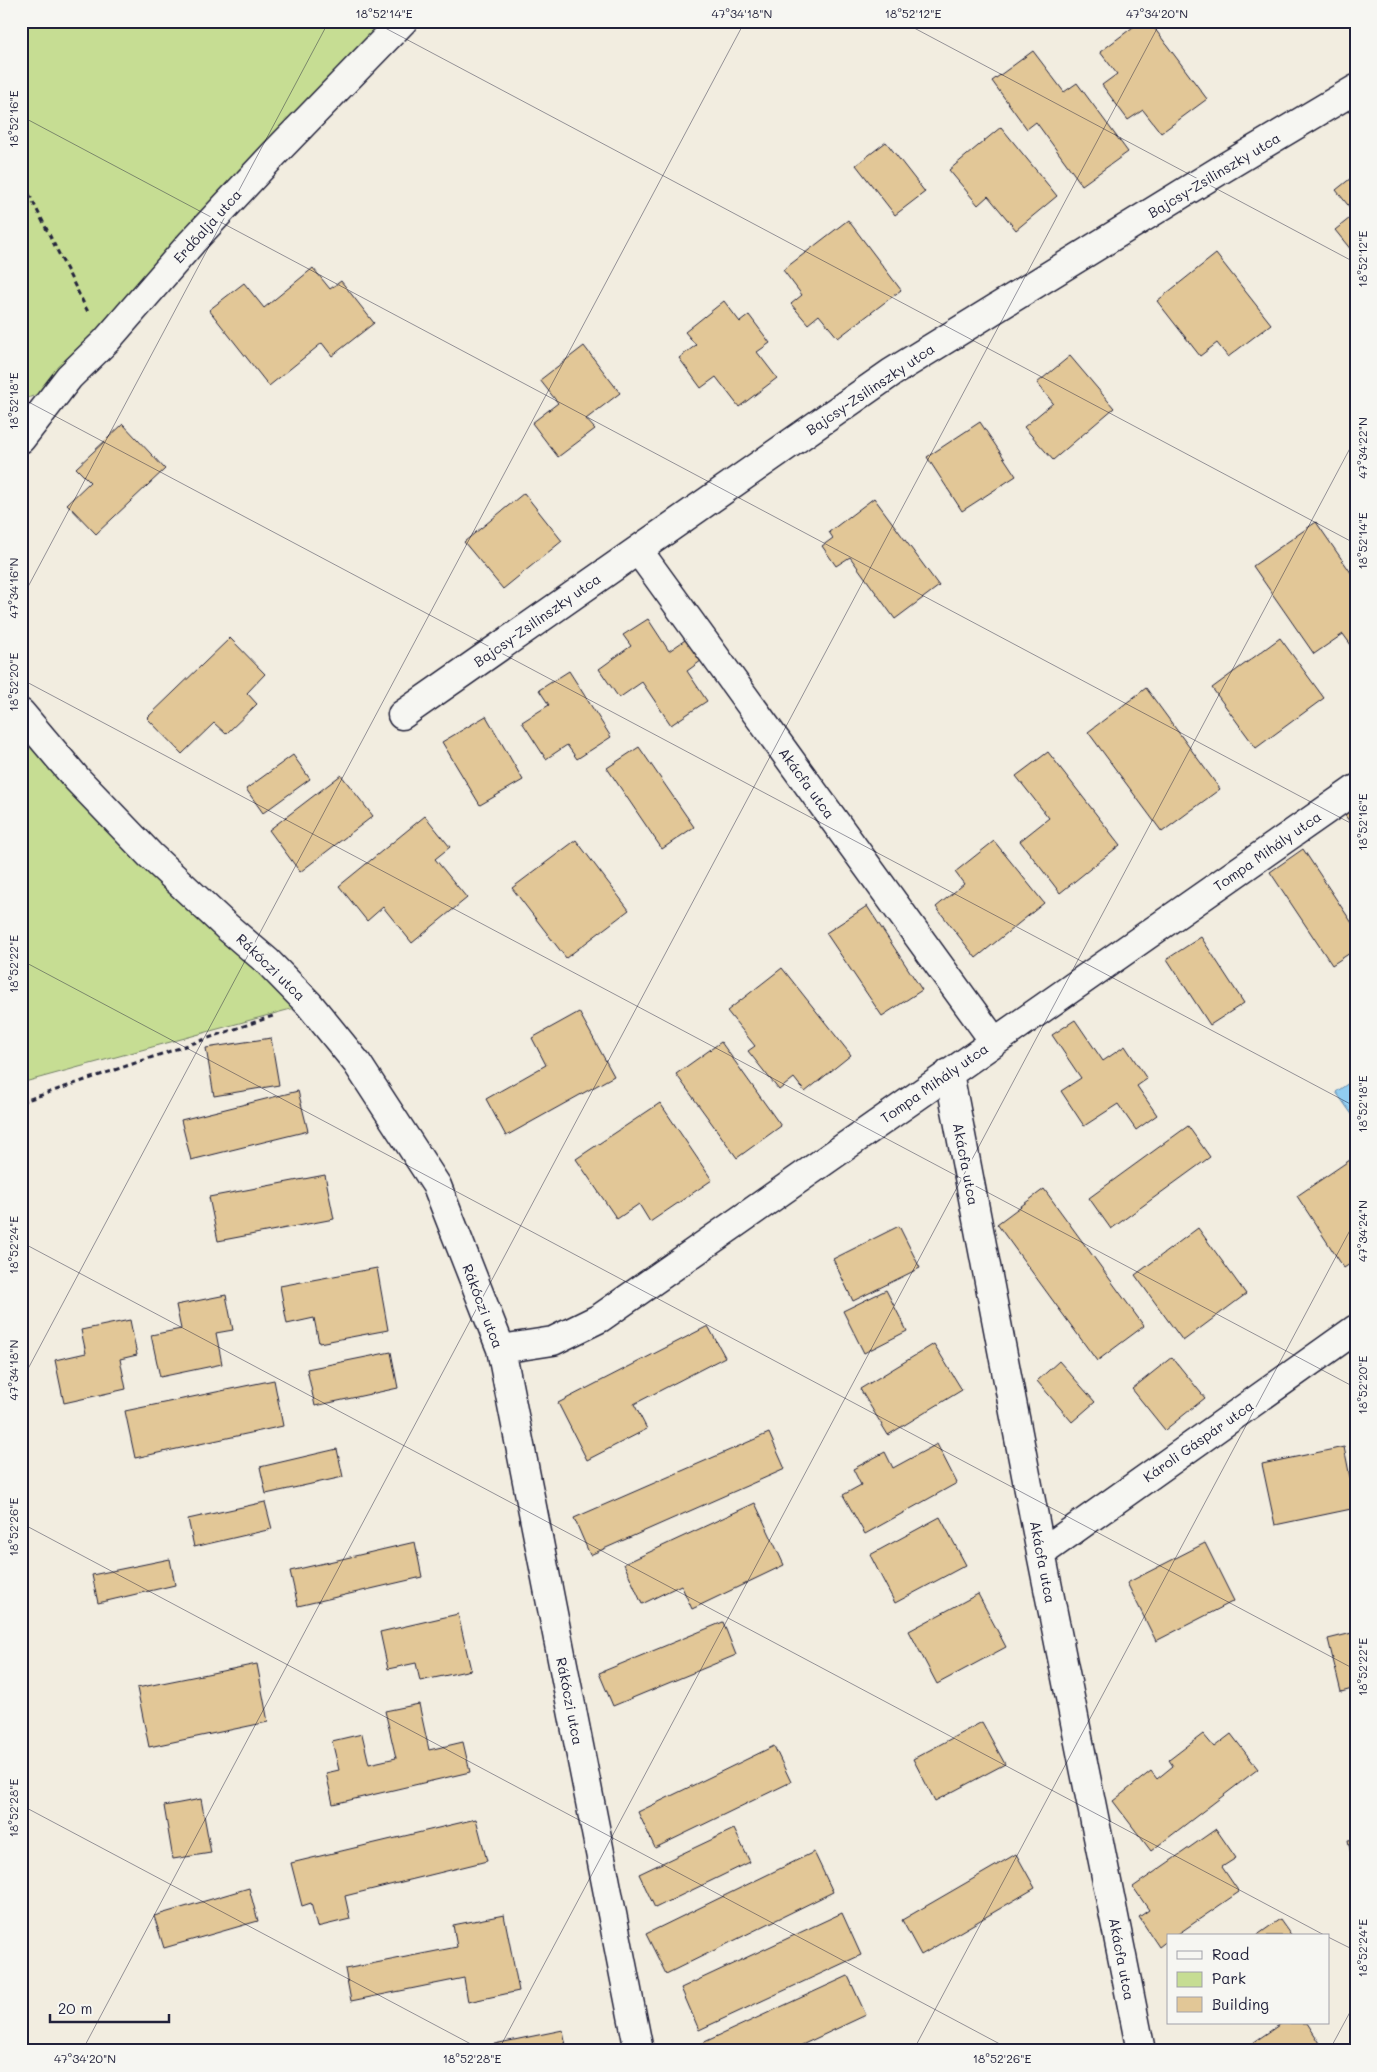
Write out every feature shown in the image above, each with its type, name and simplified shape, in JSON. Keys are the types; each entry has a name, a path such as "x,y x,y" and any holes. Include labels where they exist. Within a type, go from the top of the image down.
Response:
{"street":[{"name":"Erdőalja utca","path":"21,439 69,377 107,340 243,187 402,21"},
{"name":"Bajcsy-Zsilinszky utca","path":"402,715 891,373 1222,169 1356,89"},
{"name":"Akácfa utca","path":"638,550 994,1042"},
{"name":"Rákóczi utca","path":"21,713 76,778 150,855 226,926 268,962 309,1004 357,1063 437,1186 501,1349 639,2051"},
{"name":"Tompa Mihály utca","path":"501,1349 553,1341 600,1318 1356,789"},
{"name":"Akácfa utca","path":"949,1073 1041,1553 1141,2051"},
{"name":"Károli Gáspár utca","path":"1041,1553 1356,1329"}],"path":[{"path":"21,178 59,251 84,306 107,340"},
{"path":"21,1102 309,1004"}],"green space":[{"path":"21,21 403,21 40,393 21,401"},
{"path":"21,713 309,1004 21,1083"}],"water":[{"path":"1356,1078 1356,1114 1353,1116 1336,1092"}],"building":[{"path":"1141,21 1149,21 1207,99 1161,133 1143,110 1128,120 1102,85 1117,74 1100,52"},
{"path":"1033,51 1064,92 1077,83 1128,152 1082,185 1036,122 1027,129 992,81"},
{"path":"1001,127 1057,196 1016,230 988,196 978,205 949,170"},
{"path":"886,142 925,192 895,215 856,165"},
{"path":"1356,174 1356,256 1335,230 1355,214 1336,190"},
{"path":"848,220 901,290 838,338 819,315 808,324 791,304 802,295 783,270"},
{"path":"1216,254 1271,324 1228,357 1217,343 1200,356 1157,301"},
{"path":"313,268 330,289 341,281 374,323 332,356 322,343 269,386 209,310 244,283 264,308"},
{"path":"724,301 740,322 749,315 770,343 757,352 777,378 739,407 716,377 701,388 679,358 696,345 685,332"},
{"path":"584,346 620,393 586,419 595,429 558,457 532,423 558,403 540,380"},
{"path":"1070,356 1114,408 1053,460 1024,427 1053,403 1037,383"},
{"path":"980,422 1016,476 962,511 927,457"},
{"path":"123,424 165,469 96,534 67,504 90,482 76,468"},
{"path":"524,493 562,541 503,589 464,542"},
{"path":"874,498 939,586 895,619 850,557 836,566 822,546 833,538 829,532"},
{"path":"1316,522 1356,580 1356,642 1351,645 1343,634 1314,654 1253,566"},
{"path":"648,619 669,651 691,636 705,658 687,671 707,701 671,725 642,682 619,698 599,669 631,646 623,635"},
{"path":"230,638 265,674 247,693 257,704 226,734 214,723 182,754 147,718"},
{"path":"1280,638 1324,698 1256,748 1212,688"},
{"path":"569,671 611,737 577,759 567,745 546,759 522,722 549,705 539,690"},
{"path":"1146,688 1220,789 1162,832 1088,732"},
{"path":"486,716 523,780 480,805 442,742"},
{"path":"639,747 694,827 662,849 607,768"},
{"path":"1048,752 1120,845 1060,893 1020,841 1049,818 1016,776"},
{"path":"293,755 310,779 263,813 246,789"},
{"path":"341,775 373,816 300,872 269,830"},
{"path":"1356,805 1356,830 1344,814"},
{"path":"425,816 450,847 435,859 467,898 412,943 383,907 367,921 339,886"},
{"path":"576,840 629,910 566,958 512,888"},
{"path":"994,841 1044,903 976,958 936,907 964,884 955,872"},
{"path":"1303,849 1356,929 1356,949 1332,965 1270,872"},
{"path":"867,906 922,990 882,1016 826,933"},
{"path":"1201,937 1244,1003 1210,1025 1167,959"},
{"path":"782,968 851,1055 805,1092 794,1078 779,1090 748,1051 755,1046 727,1011"},
{"path":"579,1012 614,1076 506,1136 486,1099 546,1065 532,1038"},
{"path":"1075,1020 1103,1061 1125,1046 1147,1079 1137,1086 1157,1115 1136,1130 1118,1104 1084,1126 1061,1091 1081,1078 1052,1035"},
{"path":"271,1038 279,1085 214,1096 206,1048"},
{"path":"721,1042 781,1126 737,1158 676,1074"},
{"path":"298,1091 308,1131 191,1160 181,1120"},
{"path":"660,1103 712,1180 650,1222 639,1204 617,1219 576,1159"},
{"path":"1188,1126 1210,1157 1111,1229 1089,1198"},
{"path":"1350,1160 1356,1168 1356,1260 1344,1268 1297,1196"},
{"path":"325,1175 334,1219 218,1241 209,1197"},
{"path":"1044,1189 1144,1326 1097,1361 997,1224"},
{"path":"899,1226 920,1268 853,1301 833,1259"},
{"path":"1198,1228 1246,1294 1183,1341 1135,1275"},
{"path":"377,1268 388,1330 319,1343 314,1318 287,1324 280,1286"},
{"path":"886,1290 907,1331 864,1353 843,1311"},
{"path":"226,1295 233,1330 216,1333 222,1364 160,1377 151,1335 181,1329 176,1305"},
{"path":"130,1320 137,1355 120,1359 126,1389 64,1403 55,1360 86,1353 81,1330"},
{"path":"708,1326 725,1357 634,1404 647,1429 587,1460 558,1403"},
{"path":"934,1344 962,1390 888,1435 860,1389"},
{"path":"391,1352 398,1388 315,1406 307,1369"},
{"path":"1172,1357 1205,1398 1165,1430 1132,1389"},
{"path":"1059,1361 1095,1402 1072,1422 1037,1381"},
{"path":"274,1380 283,1426 135,1458 125,1411"},
{"path":"769,1433 785,1469 590,1555 574,1518"},
{"path":"937,1444 957,1483 865,1534 843,1495 861,1485 853,1469 885,1452 893,1468"},
{"path":"1344,1447 1356,1508 1275,1525 1262,1464"},
{"path":"337,1449 343,1477 266,1494 260,1467"},
{"path":"265,1502 272,1529 194,1547 188,1519"},
{"path":"755,1503 784,1565 692,1609 681,1585 642,1604 624,1564"},
{"path":"940,1517 966,1565 895,1603 870,1555"},
{"path":"415,1542 422,1577 298,1606 290,1571"},
{"path":"1205,1543 1234,1601 1156,1641 1127,1583"},
{"path":"170,1559 175,1585 98,1603 92,1575"},
{"path":"978,1594 1006,1647 937,1684 909,1631"},
{"path":"458,1614 471,1670 420,1681 416,1663 388,1669 380,1632"},
{"path":"723,1622 736,1655 613,1706 599,1673"},
{"path":"1356,1632 1356,1688 1341,1692 1328,1639"},
{"path":"257,1664 268,1722 149,1747 137,1688"},
{"path":"419,1704 429,1750 463,1742 470,1772 333,1804 326,1773 339,1770 332,1741 362,1734 369,1764 396,1758 385,1711"},
{"path":"982,1722 1005,1764 935,1801 913,1759"},
{"path":"1203,1734 1214,1747 1231,1734 1258,1769 1151,1851 1113,1801 1151,1771 1157,1779 1173,1766 1169,1760"},
{"path":"774,1746 791,1782 655,1848 638,1812"},
{"path":"201,1799 211,1853 173,1859 164,1806"},
{"path":"476,1819 487,1861 345,1896 350,1919 317,1927 311,1903 302,1906 291,1863"},
{"path":"734,1829 750,1862 655,1908 639,1874"},
{"path":"1216,1829 1236,1858 1222,1867 1239,1892 1178,1934 1167,1934 1167,1941 1159,1947 1139,1917 1149,1910 1133,1887"},
{"path":"1356,1839 1356,1878 1348,1840"},
{"path":"814,1852 833,1892 666,1974 646,1934"},
{"path":"1016,1854 1035,1888 921,1955 902,1920"},
{"path":"249,1888 258,1921 164,1948 154,1916"},
{"path":"842,1913 861,1955 699,2030 681,1988"},
{"path":"504,1915 519,1991 468,2002 464,1978 351,2001 345,1969 457,1947 453,1925"},
{"path":"1280,1919 1291,1934 1259,1934"},
{"path":"848,1976 866,2015 789,2051 685,2051"},
{"path":"1281,2024 1308,2024 1325,2051 1241,2051"},
{"path":"563,2030 567,2051 460,2051"}]}
